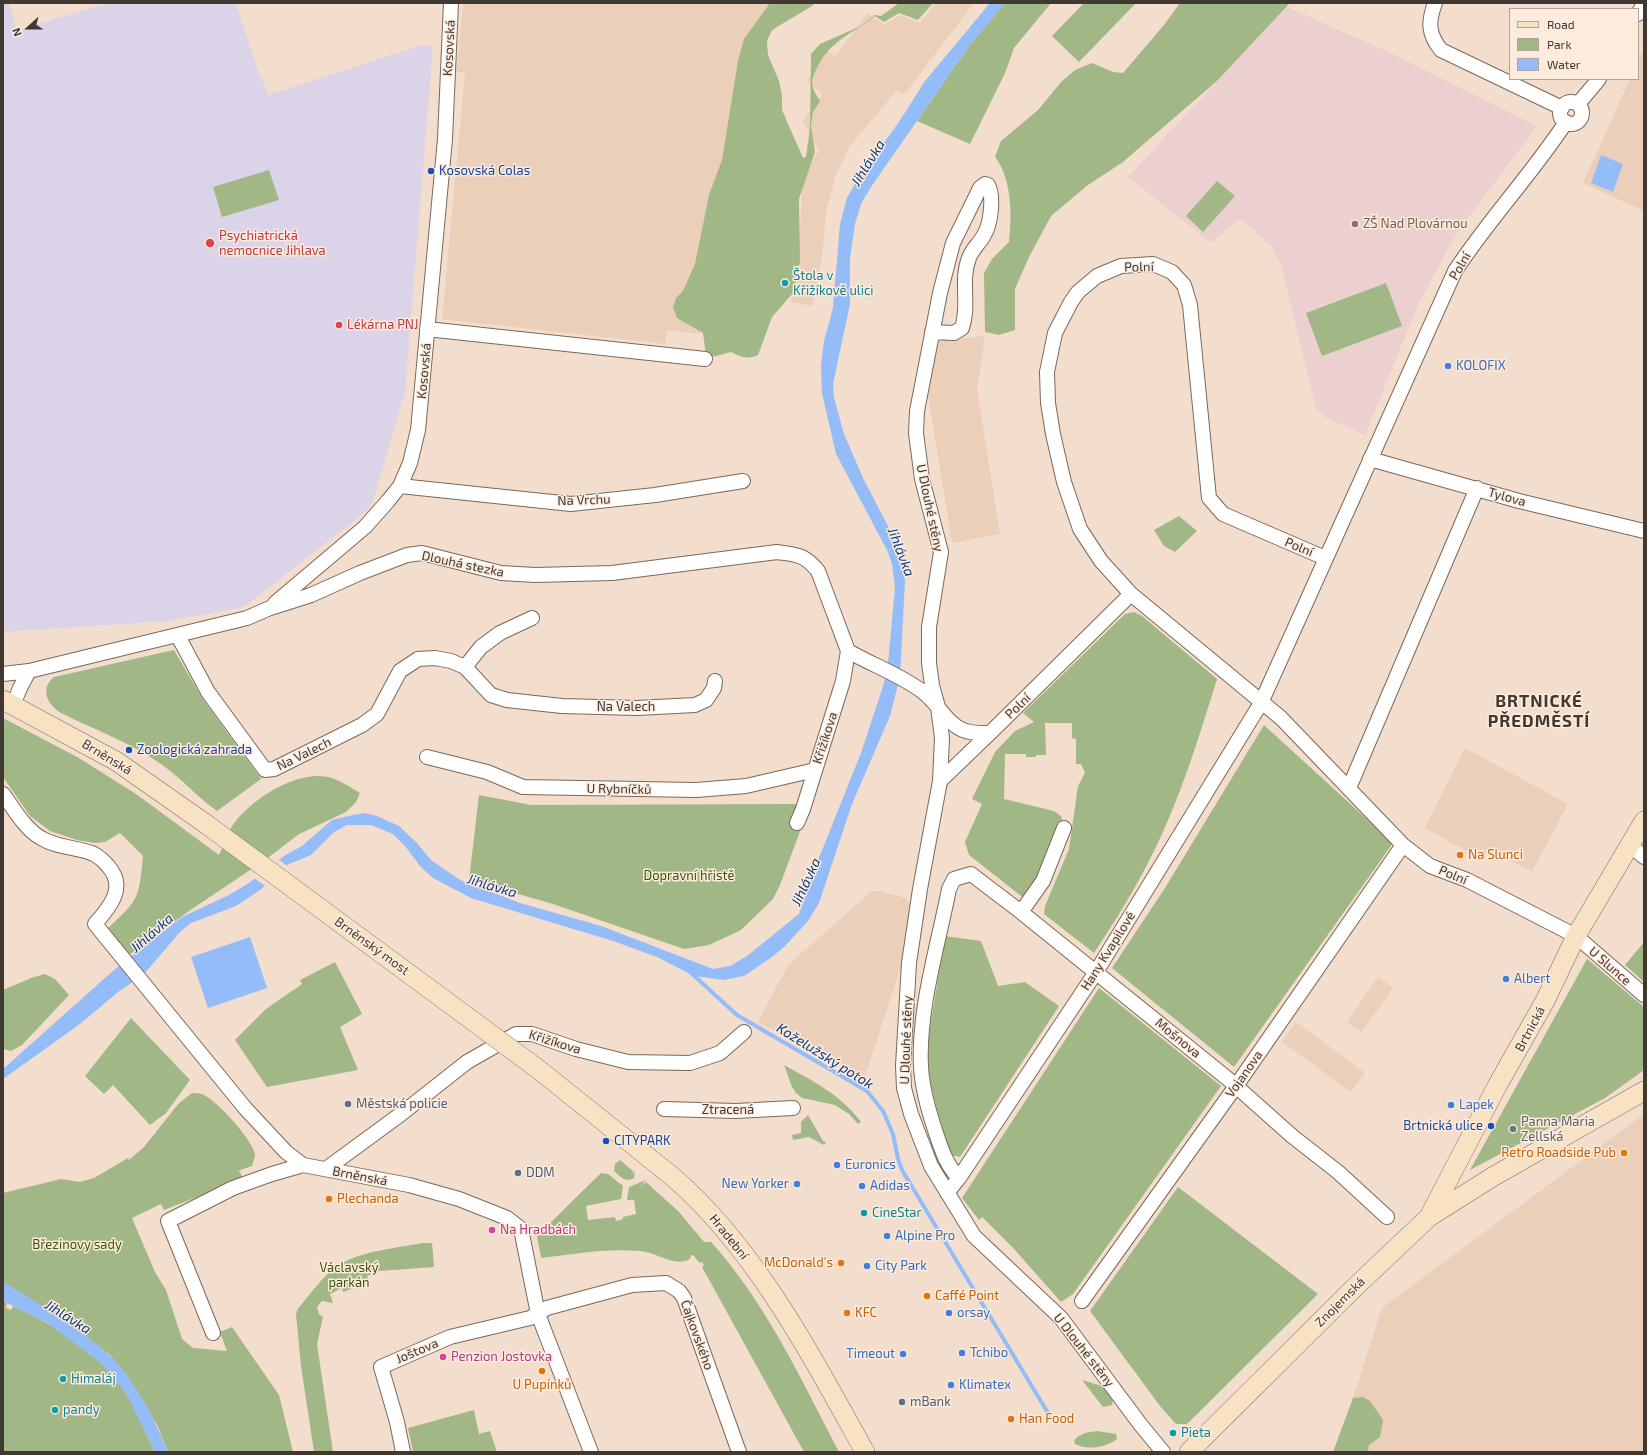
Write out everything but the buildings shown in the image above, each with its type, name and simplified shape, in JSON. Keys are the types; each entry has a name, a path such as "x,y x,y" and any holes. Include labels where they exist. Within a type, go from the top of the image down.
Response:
{"main road":[{"name":"Brněnská","path":"8,703 116,761 206,824"},
{"name":"Brtnická","path":"1429,1218 1497,1086 1545,1001 1576,936 1637,851 1644,821"},
{"name":"Brněnský most","path":"206,824 538,1069"},
{"name":"Hradební","path":"538,1069 674,1177 693,1194 714,1217 742,1252 785,1314 865,1452"},
{"name":"Znojemská","path":"1189,1452 1353,1289 1429,1218 1506,1170 1644,1091"},
{"name":"Znojemská","path":"1451,1176 1463,1180 1469,1180 1506,1170"}],"street":[{"name":"Kosovská","path":"270,608 365,527 400,486 410,463 418,430 445,139 451,3"},
{"path":"1434,3 1429,24 1434,42 1441,50 1562,108"},
{"path":"1639,12 1644,3"},
{"path":"1578,104 1598,80"},
{"path":"1568,102 1578,104 1582,114 1579,121 1572,123 1566,122 1561,116 1562,108 1568,102"},
{"name":"Polní","path":"1261,703 1325,558 1456,271 1474,241 1552,143 1566,122"},
{"name":"U Dlouhé stěny","path":"932,332 954,333 962,328 965,312 964,278 966,266 969,256 987,230 992,197 988,185 985,184 980,188 953,243 932,332 919,394 916,428 922,479 941,552 928,627 929,663 932,685 938,707 942,738 940,781 920,889 909,963 903,1066 904,1088 911,1114 931,1166 974,1236 1062,1318 1140,1424 1163,1452"},
{"name":"Polní","path":"1325,558 1223,514 1208,498 1188,295 1184,286 1172,272 1161,267 1135,264 1121,266 1097,276 1078,292 1070,302 1056,333 1047,372 1048,403 1053,434 1064,482 1080,529 1101,561 1131,594 1281,718 1403,845 1430,866 1467,880 1576,936"},
{"path":"427,329 706,359"},
{"name":"Tylova","path":"1370,459 1519,501 1644,531"},
{"name":"Na Vrchu","path":"400,486 571,504 655,495 743,481"},
{"path":"1349,788 1477,488"},
{"name":"Dlouhá stezka","path":"178,636 247,618 270,608 311,595 360,573 408,555 422,553 501,573 535,575 612,573 777,552 799,556 809,560 818,571 848,651"},
{"name":"Polní","path":"990,733 1131,594"},
{"path":"465,667 481,648 500,633 532,618"},
{"path":"3,674 29,671 178,636"},
{"name":"Na Valech","path":"178,636 208,692 265,770 274,769 362,725 376,714 400,671 418,659 434,658 451,661 465,667 491,694 507,700 562,706 637,708 695,705 706,700 714,688 715,681"},
{"name":"U Dlouhé stěny","path":"848,651 907,682 924,693 950,720 963,730 974,733 990,733"},
{"name":"Křižíkova","path":"796,823 803,809 843,681 848,651"},
{"path":"8,703 20,688 29,671"},
{"name":"Hany Kvapilové","path":"947,1193 959,1178 1096,972 1261,703"},
{"path":"940,781 990,733"},
{"name":"U Rybníčků","path":"426,757 487,772 523,787 696,790 746,786 815,770"},
{"name":"Brněnská","path":"3,794 28,828 40,838 94,854 112,870 116,881 117,891 115,899 95,924 245,1108 286,1152 303,1165 409,1185 459,1199 513,1222 521,1229 538,1314 591,1452"},
{"path":"1021,912 1043,881 1064,828"},
{"name":"Vojanova","path":"1082,1301 1236,1086 1403,845"},
{"name":"Mošnova","path":"960,876 971,874 1021,912 1236,1086 1292,1136 1338,1172 1387,1217"},
{"name":"U Dlouhé stěny","path":"959,1178 950,1170 942,1152 933,1122 921,1062 921,1044 927,992 949,889 954,879 960,876"},
{"name":"U Slunce","path":"1576,936 1644,995"},
{"name":"Křižíkova","path":"326,1169 401,1114 467,1062 516,1034 532,1034 576,1049 628,1062 690,1063 720,1053 744,1032"},
{"name":"Ztracená","path":"664,1109 736,1111 793,1108"},
{"path":"213,1333 168,1221 233,1188 303,1165"},
{"name":"Čajkovského","path":"538,1314 548,1308 632,1285 666,1283 676,1288 684,1298 735,1450"},
{"name":"Joštova","path":"403,1452 397,1422 381,1367 450,1337 530,1318 538,1314"}],"shaded area":[{"name":"Psychiatrická nemocnice Jihlava","path":"3,3 9,3 17,30 110,3 236,3 258,70 268,95 419,46 433,45 405,392 372,504 364,513 248,604 240,608 167,621 3,632"},
{"path":"463,3 799,3 761,44 705,298 700,334 667,330 665,344 442,319 465,73 456,72"},
{"path":"936,3 974,3 904,95 897,90 850,146 836,175 826,211 822,259 812,306 791,302 799,254 802,188 813,160 819,151 803,121 822,94 807,81 828,51 835,56 868,13 885,25 900,15 920,23"},
{"name":"ZŠ Nad Plovárnou","path":"1287,7 1391,53 1537,126 1460,229 1446,252 1417,307 1365,435 1325,417 1316,408 1281,265 1272,247 1240,218 1211,243 1128,177"},
{"path":"1644,48 1644,211 1583,183 1630,80 1639,80 1639,59"},
{"path":"985,336 977,389 1000,534 952,543 928,395 938,341"},
{"path":"1465,748 1568,804 1532,872 1489,850 1483,860 1425,828"},
{"path":"872,891 879,891 905,898 911,905 907,948 864,1079 758,1022 788,965"},
{"path":"1378,977 1393,988 1362,1032 1347,1022"},
{"path":"1296,1022 1365,1073 1351,1092 1282,1042"},
{"path":"1644,1114 1644,1452 1368,1452 1369,1445 1353,1398 1382,1308"}],"green space":[{"path":"770,3 814,3 812,6 772,30 767,41 768,55 779,81 782,96 782,110 803,158 806,157 810,128 811,54 820,44 860,27 837,42 831,48 819,64 814,75 812,83 814,91 820,101 813,112 811,126 815,152 799,199 800,261 793,293 772,317 758,355 751,357 744,357 731,352 712,357 706,355 703,333 677,318 673,307 676,298 683,291 695,264 709,195 722,160 738,61 744,39"},
{"path":"899,3 933,3 918,20 899,13 884,22 875,16 863,25 875,15 881,16"},
{"path":"1005,3 1051,3 1014,48 1005,73 970,144 917,121 969,46"},
{"path":"1084,3 1136,3 1079,62 1052,36"},
{"path":"1180,3 1290,3 1218,80 1123,162 1088,185 1051,216 1029,257 1015,289 1015,330 999,335 985,332 984,273 992,259 1009,242 1010,231 1010,198 1008,186 1001,166 995,157 1001,141 1038,110 1062,81 1075,70 1092,63 1113,72 1123,73 1164,25"},
{"path":"269,170 279,200 222,217 213,187"},
{"path":"1217,181 1235,196 1203,232 1186,216"},
{"path":"1386,283 1402,326 1322,356 1306,313"},
{"path":"1179,516 1197,531 1175,552 1164,546 1154,530"},
{"path":"1134,612 1142,616 1217,679 1189,766 1164,830 1133,890 1094,953 1044,914 1045,906 1069,849 1078,786 1085,773 1081,764 1076,764 1076,739 1072,738 1072,723 1045,723 1046,755 1026,757 1026,754 1005,754 1004,799 1054,811 1061,816 1064,825 1030,903 969,855 965,842 982,804 972,799 995,752 1015,731 1034,722 1023,713 1125,614"},
{"path":"174,650 202,698 261,779 217,811 161,764 137,749 61,713 52,706 47,696 47,687 49,682 54,677"},
{"path":"3,718 79,758 136,794 219,855 230,830 243,813 252,804 276,788 289,782 316,776 328,777 341,782 360,793 356,802 346,812 299,834 265,860 189,911 129,955 108,928 126,911 136,897 140,881 143,856 120,833 105,842 95,843 77,840 50,831 30,816 3,777"},
{"path":"1264,725 1393,843 1234,1067 1112,968 1165,888"},
{"name":"Dopravní hřistě","path":"479,795 531,805 798,804 802,826 780,885 773,899 741,930 709,945 684,949 553,904 469,880"},
{"path":"945,936 981,941 998,986 1025,982 1059,1006 960,1157 951,1155 935,1101 929,1073 927,1045"},
{"path":"1644,942 1644,982 1625,965"},
{"path":"1587,959 1644,1007 1644,1070 1605,1098 1470,1170"},
{"path":"335,962 362,1014 340,1027 358,1070 267,1087 235,1040 266,1009 302,984 300,980"},
{"path":"45,974 55,979 69,995 22,1045 11,1051 3,1049 3,990 31,978"},
{"path":"1099,988 1221,1086 1073,1294 1061,1302 1014,1249 982,1217 979,1220 962,1198"},
{"path":"131,1018 190,1080 166,1113 150,1125 113,1085 104,1094 85,1076"},
{"path":"784,1065 826,1089 845,1104 861,1122 858,1124 849,1114 835,1105 802,1098 792,1087"},
{"name":"Březinovy sady","path":"192,1093 202,1094 210,1099 225,1112 241,1130 248,1139 255,1154 252,1166 238,1171 243,1179 164,1210 161,1204 132,1218 155,1272 166,1290 182,1339 193,1348 227,1351 220,1332 232,1327 279,1395 293,1452 168,1452 158,1427 141,1397 110,1355 60,1318 3,1282 3,1193 61,1179 80,1182 94,1178 128,1158 129,1160 144,1147 179,1103"},
{"path":"808,1115 823,1141 826,1143 824,1145 809,1137 793,1140 792,1135 801,1133 801,1122"},
{"path":"620,1160 634,1172 630,1176 635,1172 634,1178 626,1180 614,1171 615,1164"},
{"path":"601,1173 608,1174 623,1186 621,1199 586,1206 588,1220 615,1217 616,1221 623,1219 623,1217 636,1214 634,1200 627,1200 629,1187 646,1180 639,1188 646,1182 679,1212 704,1242 711,1242 749,1290 781,1342 839,1452 804,1452 702,1267 704,1265 695,1258 695,1256 691,1255 690,1259 678,1262 646,1252 615,1250 541,1258 537,1236"},
{"path":"1178,1187 1318,1294 1187,1424 1176,1424 1160,1406 1090,1311"},
{"name":"Václavský parkán","path":"422,1243 432,1243 434,1267 379,1271 367,1276 370,1282 343,1292 342,1288 330,1294 333,1303 322,1301 317,1307 319,1314 323,1317 317,1344 333,1452 314,1452 301,1366 296,1314 297,1310 333,1269 348,1260 368,1253"},
{"path":"3,1301 7,1303 6,1308 11,1310 13,1306 45,1322 77,1342 105,1366 127,1395 155,1452 3,1452"},
{"path":"1082,1380 1102,1386 1113,1400 1112,1405 1103,1407"},
{"path":"1363,1397 1370,1401 1383,1420 1380,1437 1369,1445 1368,1452 1333,1452 1353,1398"},
{"path":"474,1410 479,1434 490,1431 497,1452 413,1452 408,1428"},
{"path":"1097,1431 1116,1434 1117,1439 1103,1446 1091,1448 1075,1444 1074,1441 1077,1437 1085,1433"}],"water":[{"path":"990,3 1005,3 969,46 871,187 861,204 855,224 850,258 850,304 833,384 834,398 844,434 863,478 891,532 901,560 905,580 900,677 890,716 852,804 819,903 808,921 785,946 772,957 744,976 724,980 694,976 657,957 613,941 471,898 433,878 420,866 405,846 393,834 371,825 347,825 334,832 311,855 289,864 260,890 236,906 191,923 180,932 144,974 118,992 80,1024 3,1079 3,1069 114,970 182,917 229,895 249,883 284,856 302,846 332,820 353,815 365,813 377,816 399,826 417,843 431,860 460,880 520,903 601,926 713,969 730,966 747,956 799,914 809,883 861,753 884,683 888,663 895,588 892,564 888,552 836,454 822,393 821,366 824,341 833,308 840,224 847,198 857,180 899,122 925,81"},
{"path":"1601,155 1623,164 1613,192 1591,183"},
{"path":"250,937 267,988 208,1008 191,957"},
{"name":"Jihlávka","path":"3,1282 71,1324 118,1364 143,1400 157,1426 168,1452 155,1452 126,1393 102,1364 46,1322 3,1301"}],"pier":[{"path":"277,858 289,867 266,887 253,877"}],"waterway":[{"name":"Koželužský potok","path":"690,972 737,1015 867,1091 883,1111 893,1134 898,1159 902,1170 1051,1418"}],"place":[{"name":"Kosovská Colas","path":"431,171"},
{"name":"ZŠ Nad Plovárnou","path":"1355,224"},
{"name":"Psychiatrická nemocnice Jihlava","path":"210,243"},
{"name":"Štola v Křižíkově ulici","path":"785,283"},
{"name":"Lékárna PNJ","path":"339,325"},
{"name":"KOLOFIX","path":"1448,366"},
{"name":"Zoologická zahrada","path":"129,750"},
{"name":"Na Slunci","path":"1460,855"},
{"name":"Albert","path":"1506,979"},
{"name":"Městská policie","path":"348,1104"},
{"name":"Lapek","path":"1451,1105"},
{"name":"Brtnická ulice","path":"1491,1126"},
{"name":"Panna Maria Zellská","path":"1513,1129"},
{"name":"CITYPARK","path":"606,1141"},
{"name":"Retro Roadside Pub","path":"1624,1153"},
{"name":"Euronics","path":"837,1165"},
{"name":"DDM","path":"518,1173"},
{"name":"New Yorker","path":"797,1184"},
{"name":"Adidas","path":"862,1186"},
{"name":"Plechanda","path":"329,1199"},
{"name":"CineStar","path":"864,1213"},
{"name":"Na Hradbách","path":"492,1230"},
{"name":"Alpine Pro","path":"887,1236"},
{"name":"McDonald's","path":"841,1263"},
{"name":"City Park","path":"867,1266"},
{"name":"Caffé Point","path":"927,1296"},
{"name":"KFC","path":"847,1313"},
{"name":"orsay","path":"949,1313"},
{"name":"Tchibo","path":"962,1353"},
{"name":"Timeout","path":"903,1354"},
{"name":"Penzion Jostovka","path":"443,1357"},
{"name":"U Pupínků","path":"542,1371"},
{"name":"Himaláj","path":"63,1379"},
{"name":"Klimatex","path":"951,1385"},
{"name":"mBank","path":"902,1402"},
{"name":"pandy","path":"55,1410"},
{"name":"Han Food","path":"1011,1419"},
{"name":"Pieta","path":"1173,1433"}],"district":[{"name":"BRTNICKÉ PŘEDMĚSTÍ","path":"1539,711"}]}
